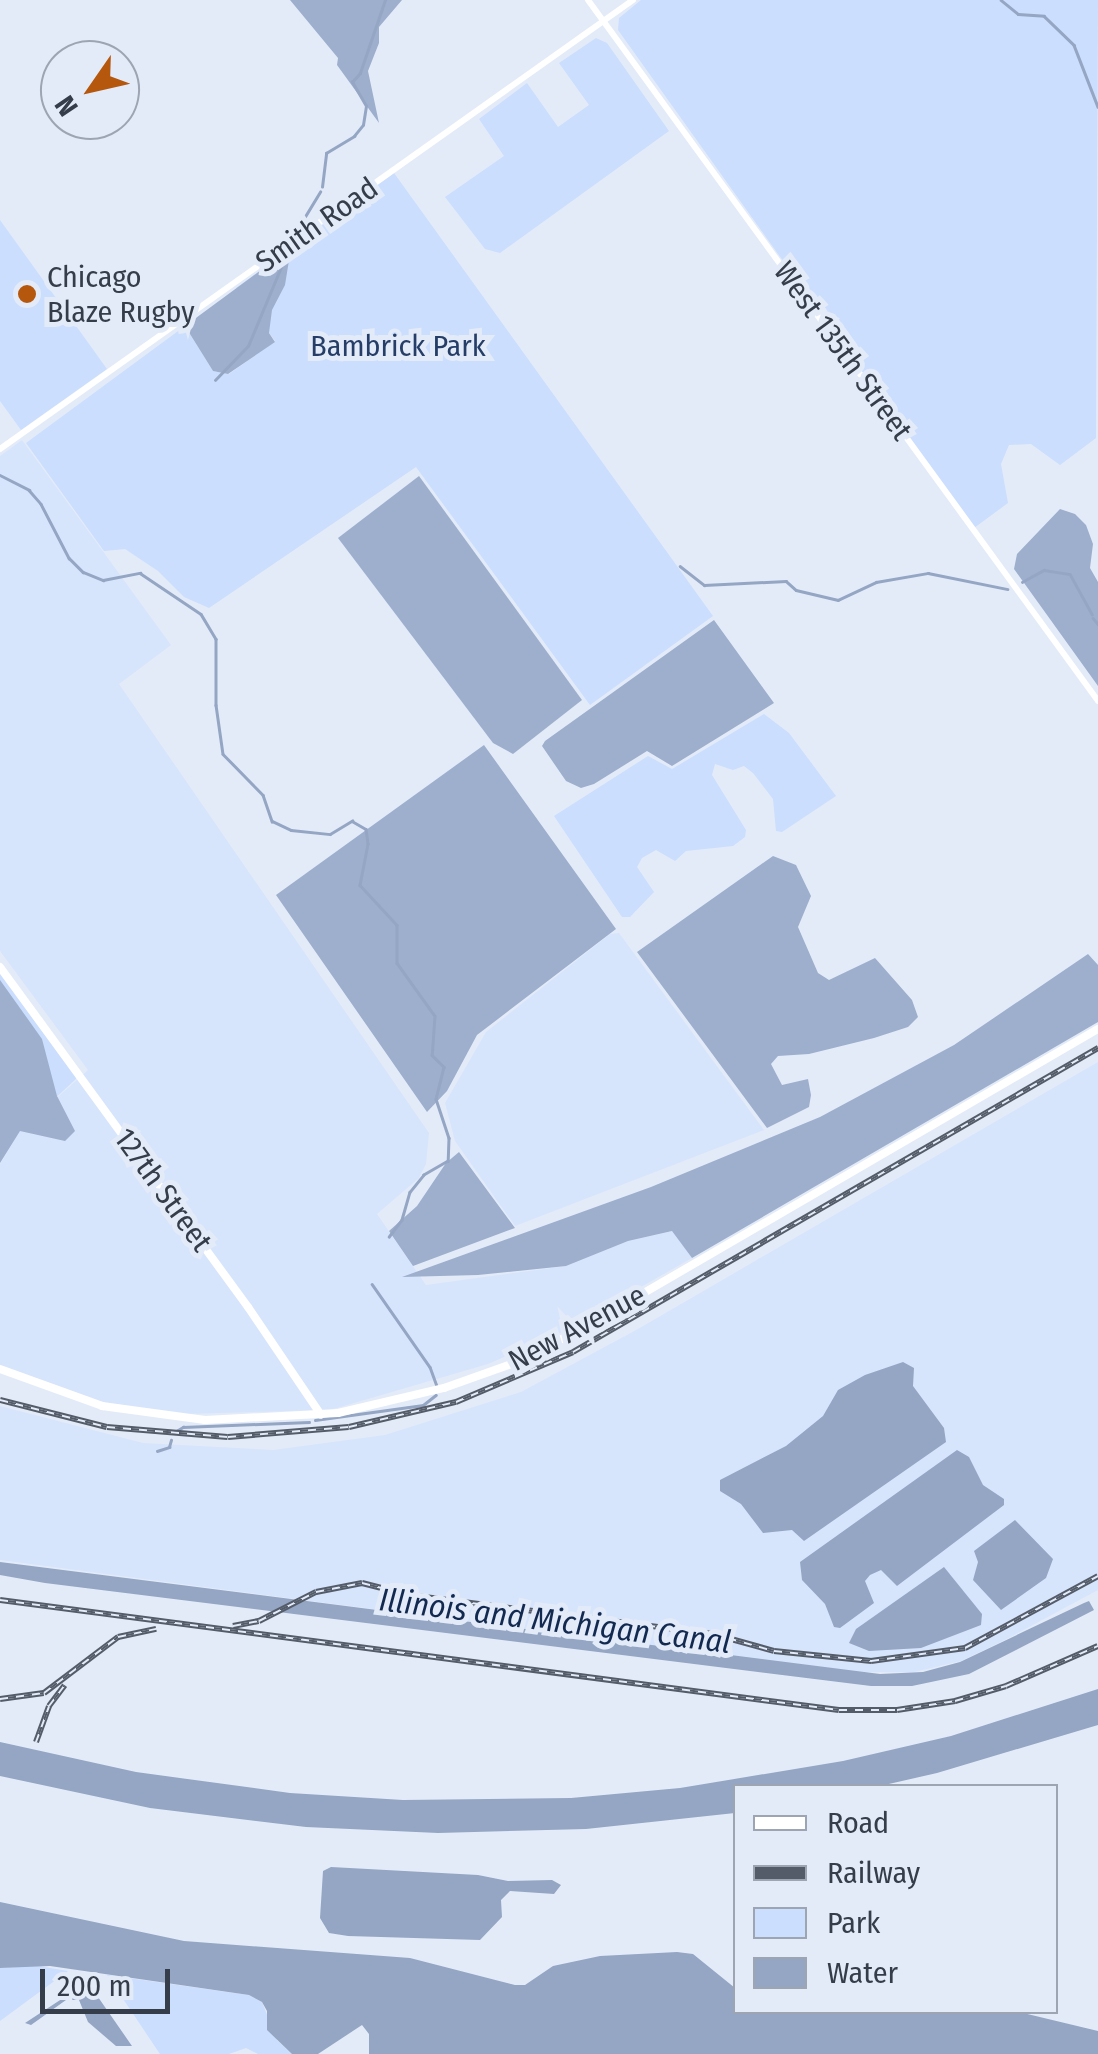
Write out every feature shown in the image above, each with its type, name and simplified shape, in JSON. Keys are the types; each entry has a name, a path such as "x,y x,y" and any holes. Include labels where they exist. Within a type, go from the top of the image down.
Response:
{"main road":[{"name":"127th Street","path":"0,967 248,1307 321,1415"},
{"name":"New Avenue","path":"0,1369 70,1397 145,1414 240,1421 321,1415 434,1391 544,1349 1098,1029"}],"street":[{"name":"West 135th Street","path":"588,0 1098,702"},
{"name":"Smith Road","path":"0,449 633,0"}],"shaded area":[{"path":"290,0 402,0 379,27 379,43 368,71 379,123 337,65 338,58"},
{"path":"291,248 285,285 272,310 269,333 275,342 228,374 213,371 185,326"},
{"path":"22,440 171,645 119,684 429,1133 426,1164 419,1178 377,1214 426,1285 566,1266 628,1241 673,1231 692,1258 562,1332 488,1364 330,1410 182,1414 103,1402 0,1365 0,1164 20,1131 88,1070 0,951 0,456"},
{"path":"419,476 582,700 513,754 493,743 338,538"},
{"path":"1060,509 1075,514 1086,525 1093,544 1090,568 1098,582 1098,686 1014,569 1017,554"},
{"path":"714,620 774,703 672,766 647,751 594,784 581,788 566,781 542,746 545,741"},
{"path":"484,745 616,929 477,1035 447,1091 427,1112 276,895"},
{"path":"773,856 796,865 811,896 798,927 818,973 829,980 875,958 912,1000 918,1017 908,1027 874,1038 809,1054 778,1056 771,1064 782,1085 808,1079 811,1095 809,1107 767,1128 637,952"},
{"path":"619,933 764,1130 515,1226 455,1141 445,1103 486,1032 610,934"},
{"path":"1088,954 1098,965 1098,1022 692,1258 672,1231 628,1241 566,1266 478,1275 402,1277 651,1187 820,1117 954,1045"},
{"path":"0,980 42,1039 57,1096 75,1131 65,1141 20,1131 0,1163"},
{"path":"1098,1062 1098,1590 961,1661 914,1672 852,1672 0,1560 0,1406 143,1443 273,1450 385,1435 521,1392 638,1329"},
{"path":"459,1152 515,1228 413,1266 389,1231 417,1206 446,1163"}],"green space":[{"path":"641,0 1098,0 1096,438 1060,465 1031,444 1009,445 1001,464 1008,503 974,528 618,30 619,18"},
{"path":"596,38 607,43 669,131 500,253 485,249 445,197 504,156 479,119 527,83 558,127 589,105 559,63"},
{"name":"Bambrick Park","path":"394,173 713,616 590,705 416,467 209,608 184,597 158,571 125,549 104,551 26,443 185,326 213,371 229,374 275,341 236,288"},
{"name":"Chicago Blaze Rugby","path":"0,220 107,369 21,430 0,401"},
{"path":"764,714 789,733 836,796 782,832 776,831 773,799 753,773 744,766 733,770 715,764 712,775 746,830 745,837 733,846 686,851 675,861 656,850 642,858 637,867 654,892 630,917 622,917 554,816 648,756 672,769"},
{"path":"0,974 77,1078 20,1131 0,1163"},
{"path":"32,1965 68,1971 0,2021 0,1968"},
{"path":"107,1975 249,1995 262,2002 277,2040 292,2054 258,2054 246,2048 229,2054 160,2054"}],"water":[{"path":"903,1362 914,1368 913,1386 944,1428 946,1442 804,1541 792,1530 763,1533 741,1504 720,1491 720,1480 786,1446 823,1416 838,1390 865,1375"},
{"path":"957,1450 969,1457 983,1485 1004,1499 1004,1505 897,1586 881,1570 870,1575 865,1581 874,1603 840,1628 834,1627 825,1604 802,1580 800,1562"},
{"path":"1015,1520 1053,1559 1046,1578 1001,1610 973,1580 978,1562 974,1551"},
{"name":"Illinois and Michigan Canal","path":"0,1562 880,1674 923,1672 960,1662 1089,1601 1094,1610 969,1674 912,1686 871,1686 45,1583 0,1575"},
{"path":"944,1567 982,1614 981,1625 921,1648 869,1651 849,1643 856,1629"},
{"path":"1098,1689 1098,1725 937,1773 889,1784 733,1784 733,1813 586,1829 438,1833 306,1827 150,1808 0,1776 0,1742 136,1772 290,1793 403,1800 571,1798 680,1788 843,1761 951,1736"},
{"path":"331,1867 478,1875 508,1881 552,1880 561,1885 554,1894 510,1891 501,1900 502,1917 480,1940 348,1936 329,1933 320,1918 323,1871"},
{"path":"0,1902 184,1941 410,1958 515,1985 525,1985 553,1966 600,1956 677,1952 693,1954 733,1986 733,2014 1027,2014 1098,2031 1098,2054 369,2054 369,2034 362,2025 318,2054 292,2054 267,2030 267,2011 262,2002 249,1995 50,1966 0,1968"},
{"path":"77,1989 98,1997 132,2046 116,2046 88,2022 79,2000 66,2000 31,2025 25,2023"}],"waterway":[{"path":"322,187 326,153 354,136 363,125 366,106 352,82 360,73 385,0"},
{"path":"1001,0 1018,14 1044,16 1074,45 1098,107"},
{"path":"292,238 320,192"},
{"path":"215,380 248,346 289,248"},
{"path":"0,475 29,490 41,504 69,558 83,572 103,580 140,573 201,614 216,639 216,705 223,754 263,795 272,821 291,830 330,834 352,821 366,829 368,844 360,885 397,925 397,963 435,1016 432,1055 444,1067 436,1099 449,1138 448,1161 424,1175 410,1192 402,1220 389,1237"},
{"path":"680,566 704,585 786,581 796,590 838,600 876,582 928,573 1007,589"},
{"path":"1022,582 1044,570 1070,574 1092,614"},
{"path":"1093,618 1098,624"},
{"path":"372,1284 430,1367 437,1386"},
{"path":"315,1420 423,1405 436,1395"},
{"path":"173,1433 183,1427 309,1422"},
{"path":"157,1451 169,1447 171,1440"}],"railway":[{"path":"0,1400 107,1427 228,1437 349,1427 456,1402 573,1352 1098,1048"},
{"path":"233,1626 259,1621 316,1592 362,1583 409,1595 713,1634 774,1651 871,1661 965,1648 1098,1576"},
{"path":"0,1600 839,1710 897,1710 955,1701 1006,1686 1098,1646"},
{"path":"0,1699 44,1693 118,1637 156,1629"},
{"path":"36,1742 49,1706 65,1685"}],"place":[{"name":"Chicago Blaze Rugby","path":"27,294"}]}
